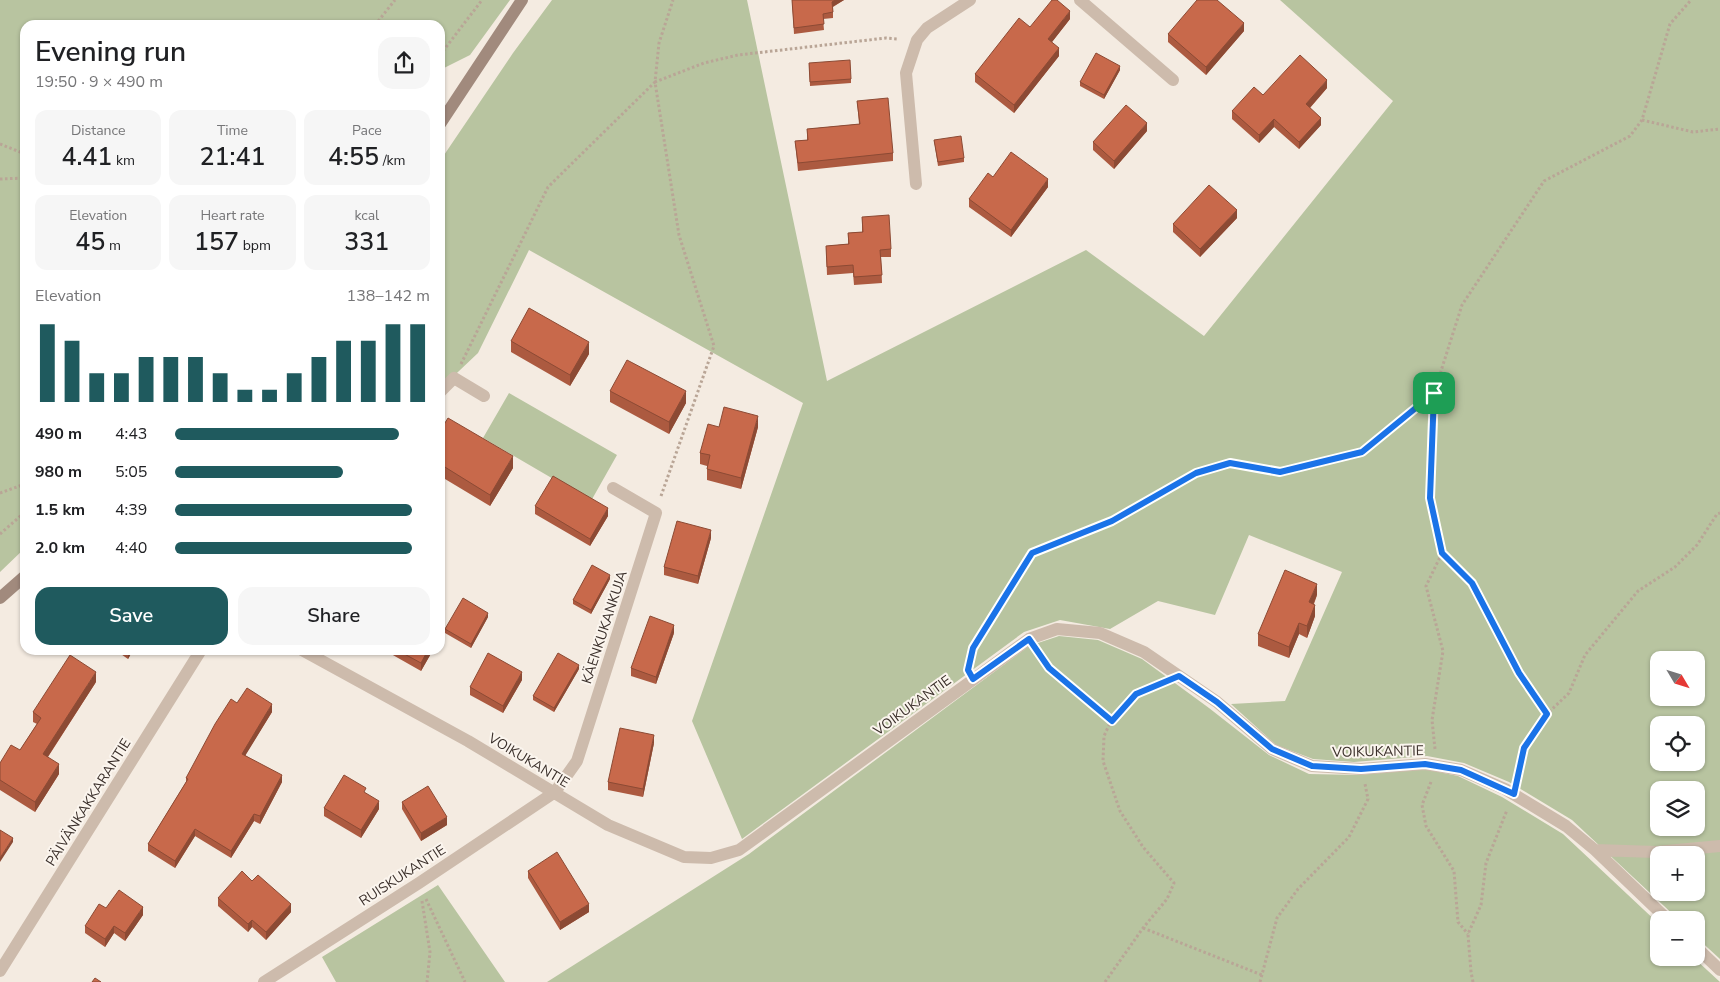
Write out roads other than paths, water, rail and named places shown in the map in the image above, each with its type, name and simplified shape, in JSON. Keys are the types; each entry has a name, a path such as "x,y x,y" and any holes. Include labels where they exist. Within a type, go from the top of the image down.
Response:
{"main road":[{"path":"445,116 522,0"},
{"path":"0,598 20,580"}],"street":[{"path":"916,184 906,73 916,40 927,28 970,0"},
{"path":"1080,0 1173,80"},
{"path":"445,387 454,378 484,396"},
{"name":"KÄENKUKANKUJA","path":"555,792 577,761 656,512 613,488"},
{"name":"VOIKUKANTIE","path":"311,655 468,741 608,825 684,857 710,858 740,850 1029,639 1057,629 1100,633 1144,652 1217,702 1272,749 1312,766 1361,769 1425,764 1461,770 1514,794 1566,826 1595,850 1659,911"},
{"name":"PÄIVÄNKAKKARANTIE","path":"0,971 197,655"},
{"name":"RUISKUKANTIE","path":"264,982 419,883 555,792"},
{"path":"1595,850 1656,852 1720,846"},
{"path":"1705,956 1720,970"}]}
